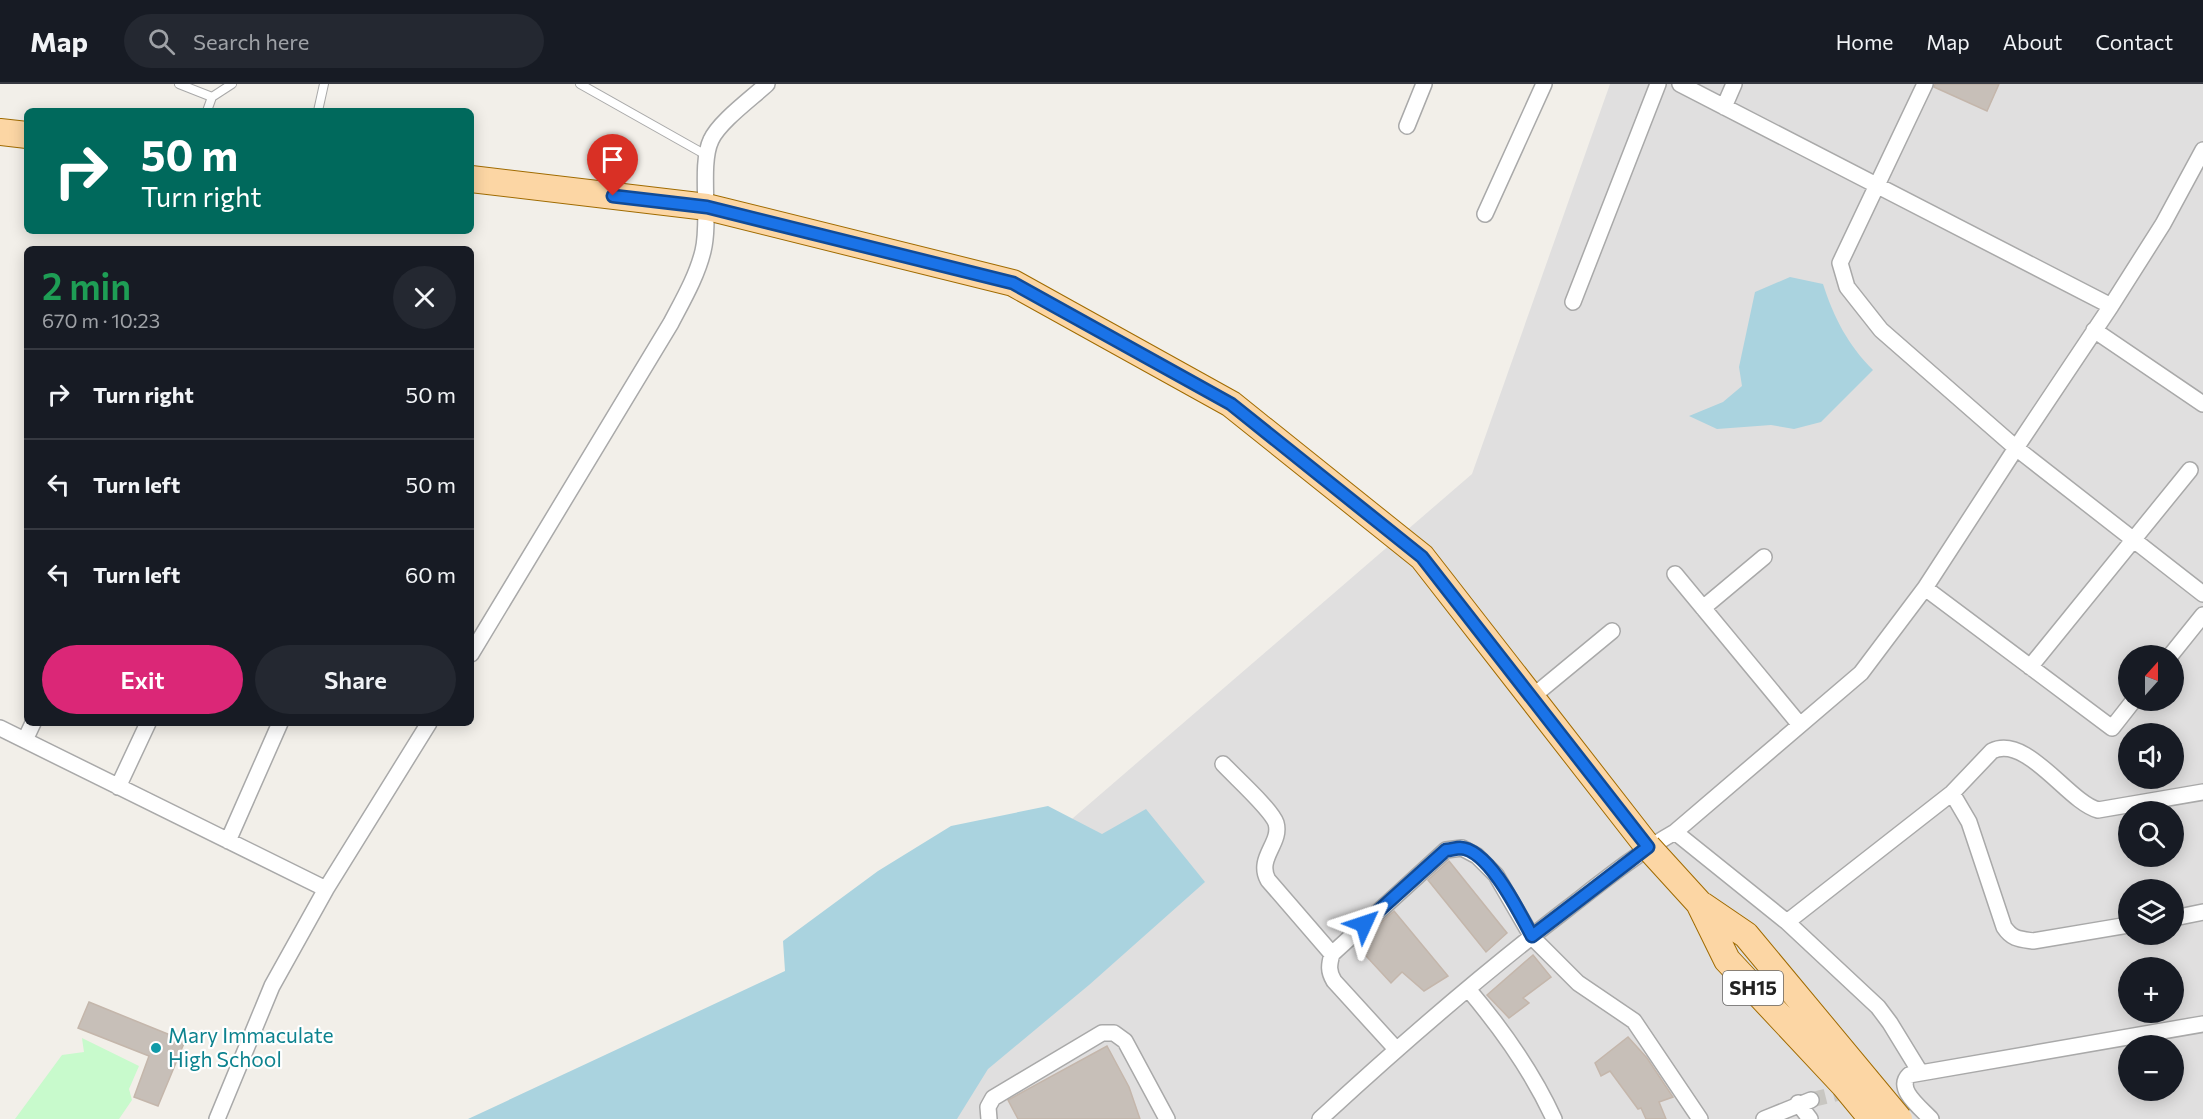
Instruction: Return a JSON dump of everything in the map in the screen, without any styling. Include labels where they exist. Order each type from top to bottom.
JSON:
[{"type":"main road","points":[[0,132],[24,135]]},
{"type":"main road","name":"SH15","points":[[474,179],[707,207],[1013,283],[1231,404],[1422,557],[1648,847],[1699,903],[1746,935],[1899,1119]]},
{"type":"main road","name":"SH15","points":[[1699,903],[1727,960],[1844,1085],[1872,1119]]},
{"type":"street","points":[[474,649],[671,323],[689,288],[703,250],[707,207],[706,155],[711,140],[719,128],[767,84]]},
{"type":"street","points":[[1407,126],[1424,84]]},
{"type":"street","points":[[1485,214],[1544,84]]},
{"type":"street","points":[[1573,302],[1658,84]]},
{"type":"street","points":[[1680,84],[2111,306]]},
{"type":"street","points":[[1724,107],[1734,84]]},
{"type":"street","points":[[1925,84],[1840,263],[1847,287],[1881,330],[2016,448],[2203,594]]},
{"type":"street","points":[[1320,1119],[1396,1049],[1532,936],[1648,847],[1675,832],[1861,673],[1925,588],[2111,306],[2163,224],[2203,150]]},
{"type":"street","points":[[2094,330],[2203,404]]},
{"type":"street","points":[[2030,667],[2190,470]]},
{"type":"street","points":[[1703,608],[1764,557]]},
{"type":"street","points":[[1675,574],[1800,725]]},
{"type":"street","points":[[1925,588],[2112,728],[2125,711]]},
{"type":"street","points":[[2179,645],[2203,615]]},
{"type":"street","points":[[1532,697],[1612,631]]},
{"type":"street","points":[[25,740],[32,726]]},
{"type":"street","points":[[118,787],[147,726]]},
{"type":"street","points":[[228,841],[279,726]]},
{"type":"street","points":[[217,1119],[272,986],[326,889],[427,726]]},
{"type":"street","points":[[0,728],[326,889]]},
{"type":"street","points":[[1787,922],[1952,793],[1992,751],[2007,747],[2047,770],[2092,809],[2098,810],[2203,792]]},
{"type":"street","points":[[1223,764],[1270,813],[1276,824],[1275,838],[1263,872],[1332,954]]},
{"type":"street","points":[[1952,793],[1969,822],[2004,927],[2010,936],[2033,941],[2118,927]]},
{"type":"street","points":[[1675,832],[1787,922],[1878,1007],[1890,1023],[1914,1074]]},
{"type":"street","points":[[1396,1049],[1334,981],[1329,973],[1332,954],[1446,850],[1462,848],[1477,856],[1496,874],[1532,936],[1578,983],[1634,1021],[1700,1119]]},
{"type":"street","points":[[1468,989],[1500,1027],[1528,1070],[1554,1119]]},
{"type":"street","points":[[1863,1087],[1887,1089],[1914,1074],[2203,1024]]},
{"type":"street","points":[[989,1119],[988,1107],[993,1098],[1102,1033],[1114,1033],[1125,1041],[1167,1119]]},
{"type":"street","points":[[1914,1074],[1905,1079],[1906,1092],[1931,1119]]},
{"type":"street","points":[[1764,1119],[1804,1101],[1810,1119]]},
{"type":"lane","points":[[179,84],[212,97]]},
{"type":"lane","points":[[208,108],[212,97],[232,84]]},
{"type":"lane","points":[[319,108],[324,84]]},
{"type":"lane","points":[[580,84],[706,155]]},
{"type":"shaded area","points":[[1610,84],[2203,84],[2203,1119],[891,1119],[899,968],[1472,474]]},
{"type":"green space","points":[[82,1038],[139,1066],[129,1089],[132,1100],[119,1119],[15,1119],[62,1055],[84,1052]]},
{"type":"water","points":[[1790,277],[1823,284],[1843,330],[1856,351],[1873,370],[1821,422],[1794,429],[1771,425],[1717,429],[1689,416],[1723,402],[1742,386],[1739,367],[1755,292]]},
{"type":"water","points":[[1048,806],[1102,834],[1146,809],[1205,882],[1089,985],[988,1069],[957,1119],[468,1119],[785,971],[783,941],[878,871],[951,826]]},
{"type":"building","points":[[1935,84],[1999,84],[1987,111],[1934,87]]},
{"type":"building","points":[[1449,861],[1507,933],[1486,952],[1428,880]]},
{"type":"building","points":[[1394,911],[1448,976],[1424,991],[1402,972],[1391,983],[1356,945]]},
{"type":"building","points":[[1533,955],[1551,977],[1523,998],[1529,1003],[1509,1018],[1487,995]]},
{"type":"building","name":"Mary Immaculate High School","points":[[89,1002],[185,1041],[158,1106],[134,1097],[149,1056],[78,1028]]},
{"type":"building","points":[[1628,1037],[1647,1058],[1673,1097],[1659,1102],[1666,1119],[1646,1119],[1641,1108],[1638,1109],[1610,1071],[1601,1076],[1595,1063]]},
{"type":"building","points":[[1107,1046],[1129,1087],[1140,1119],[1018,1119],[1008,1100]]},
{"type":"tunnel","points":[[1811,1100],[1855,1089]]},
{"type":"place","name":"Mary Immaculate High School","points":[[156,1048]]},
{"type":"route","points":[[613,196],[707,207],[1013,283],[1231,404],[1422,557],[1648,847],[1532,936],[1496,874],[1477,856],[1462,848],[1446,850],[1364,924]]}]
